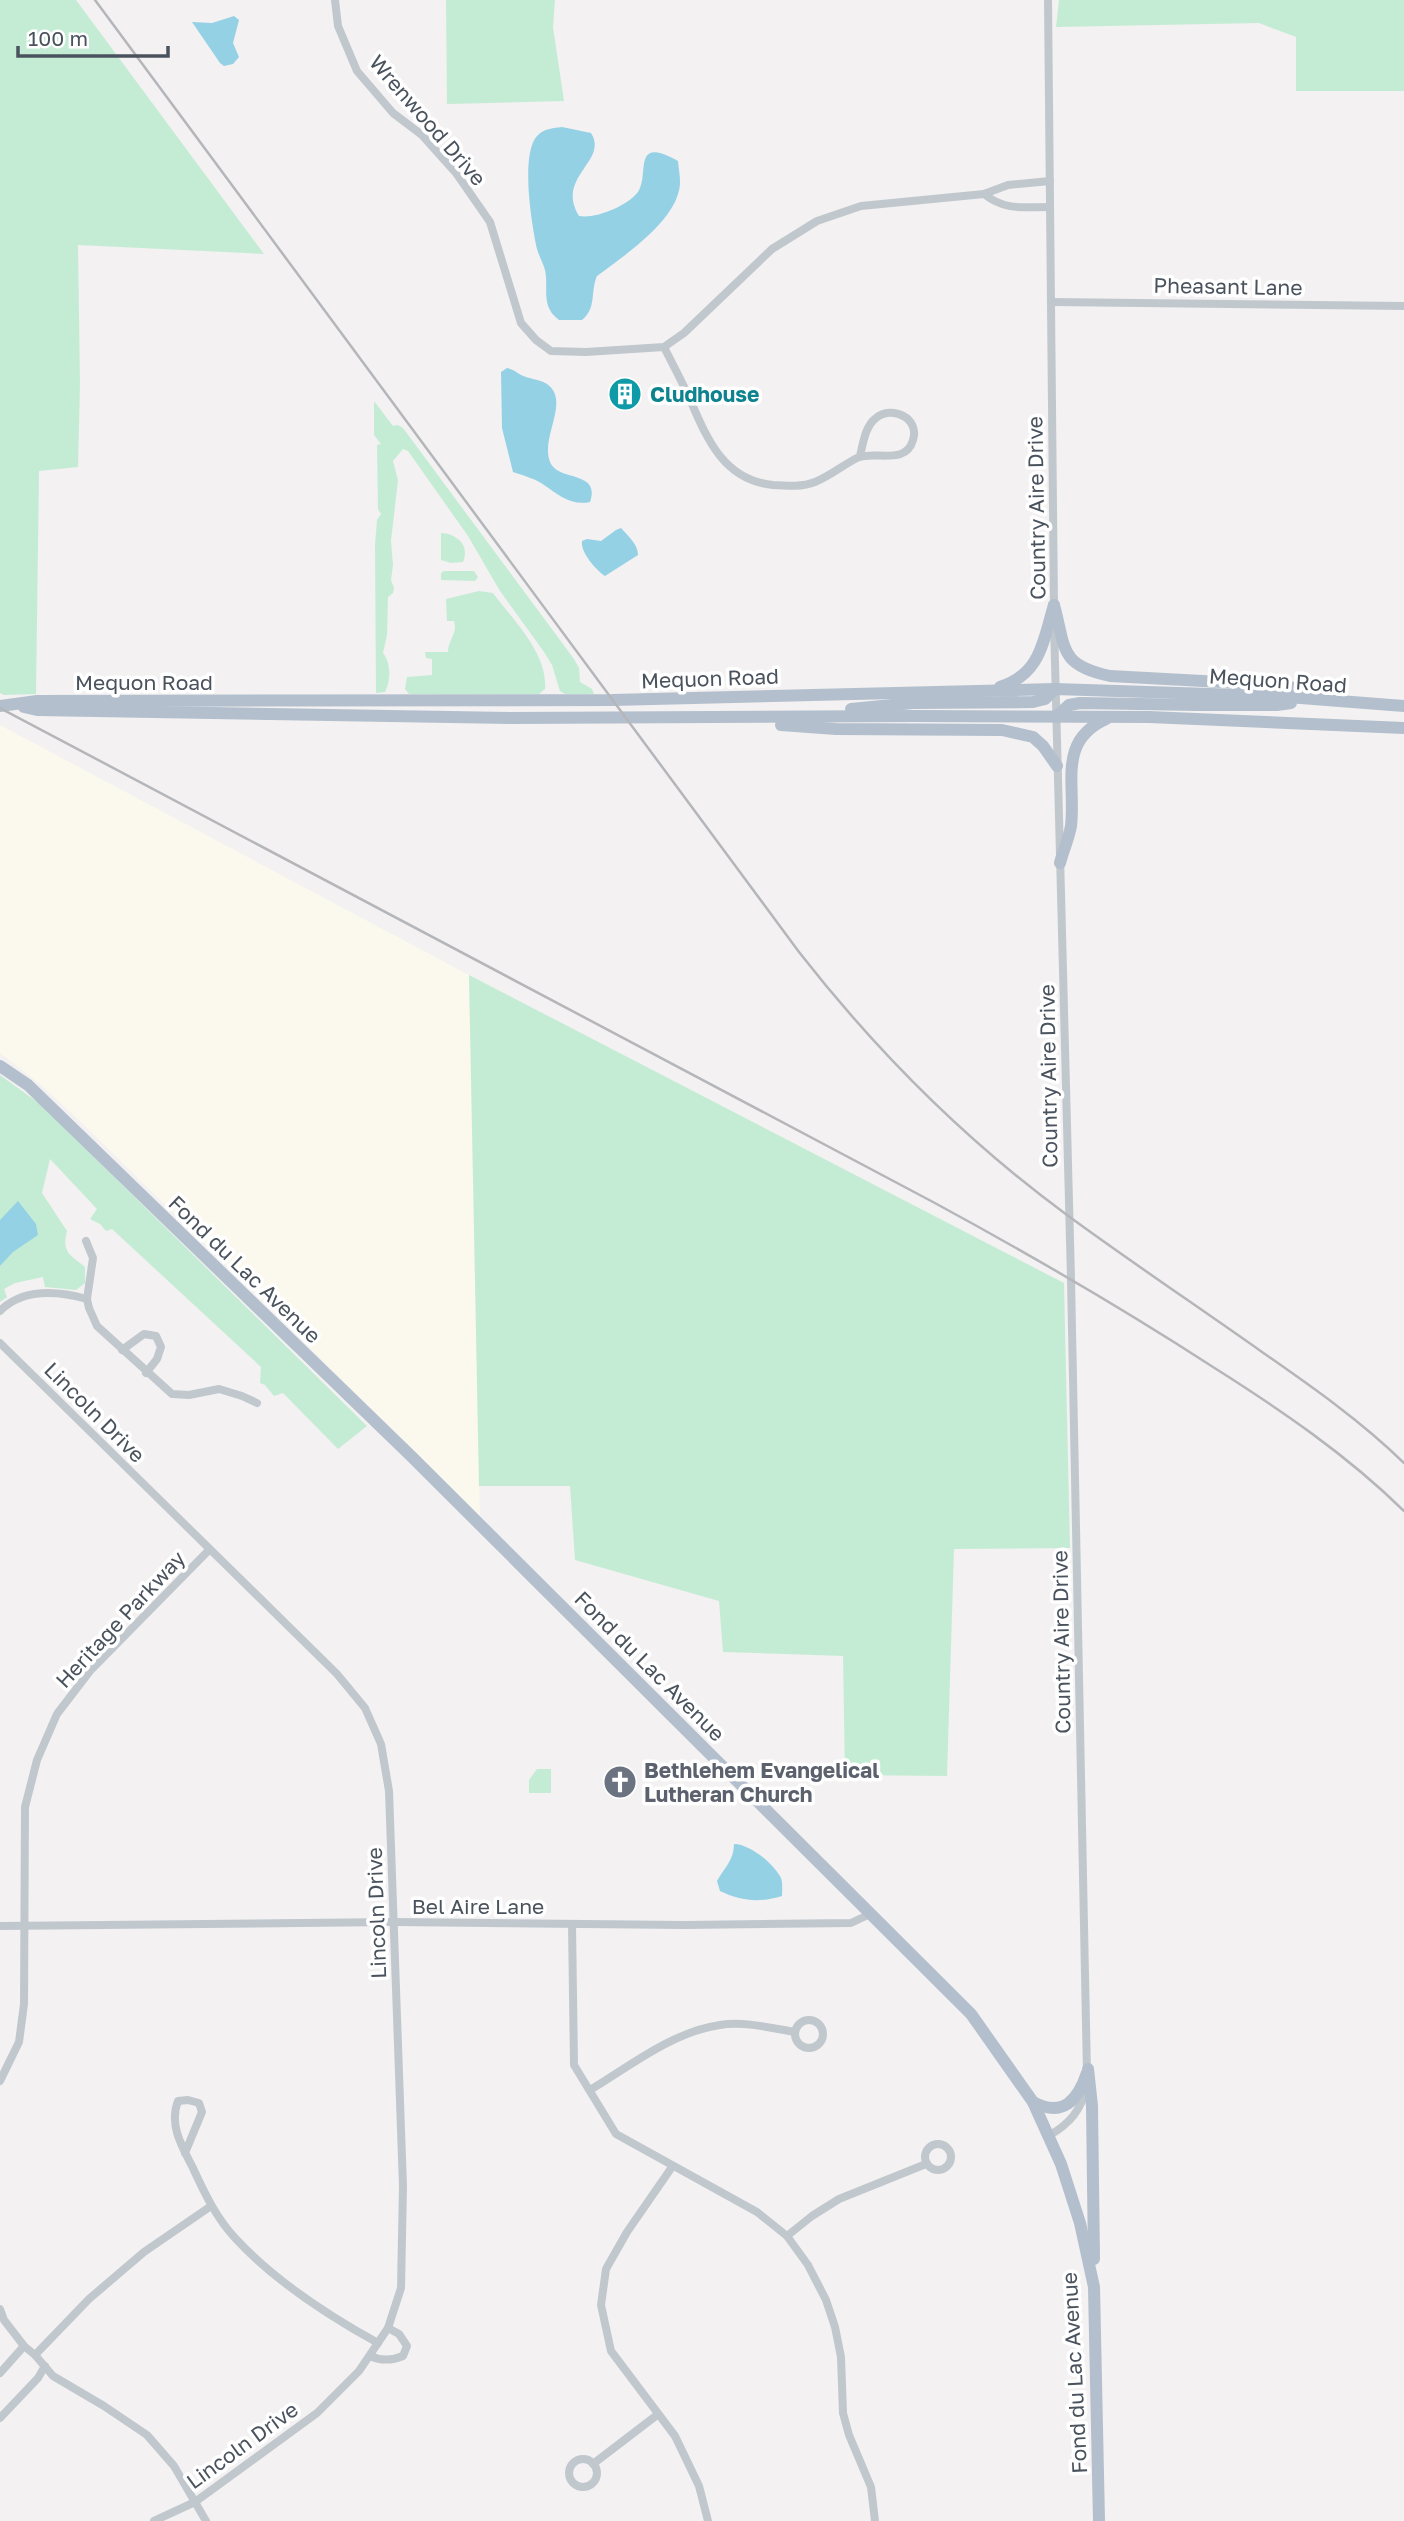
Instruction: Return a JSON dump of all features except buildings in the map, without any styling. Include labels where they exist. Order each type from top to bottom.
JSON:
[{"type":"main road","points":[[988,690],[1011,683],[1030,669],[1037,659],[1054,605]]},
{"type":"main road","points":[[1054,605],[1065,650],[1079,667],[1091,672],[1110,676],[1275,685],[1334,694],[1358,704]]},
{"type":"main road","points":[[796,717],[913,703],[1034,702],[1047,697],[1055,689]]},
{"type":"main road","name":"Mequon Road","points":[[0,706],[37,701],[612,700],[1055,689],[1312,699],[1404,706]]},
{"type":"main road","points":[[1056,717],[1069,705],[1080,703],[1276,705],[1312,699]]},
{"type":"main road","name":"Mequon Road","points":[[17,705],[37,710],[511,718],[1111,717],[1404,728]]},
{"type":"main road","points":[[1060,863],[1071,827],[1072,759],[1077,744],[1089,728],[1111,717]]},
{"type":"main road","points":[[757,718],[781,725],[836,729],[1003,730],[1033,737],[1057,766]]},
{"type":"main road","name":"Fond du Lac Avenue","points":[[0,1066],[28,1086],[412,1457],[971,2014],[1034,2102],[1050,2135],[1080,2223],[1094,2287],[1099,2521]]},
{"type":"main road","points":[[1034,2102],[1050,2107],[1070,2103],[1076,2097],[1088,2069]]},
{"type":"main road","points":[[1088,2069],[1092,2103],[1094,2287]]},
{"type":"street","name":"Wrenwood Drive","points":[[335,0],[338,26],[357,71],[393,113],[422,135],[456,173],[490,222],[521,323],[536,341],[551,351],[586,352],[664,347]]},
{"type":"street","name":"Country Aire Drive","points":[[1048,0],[1055,689],[1072,1293],[1088,2069],[1086,2090],[1080,2106],[1064,2127],[1050,2135]]},
{"type":"street","points":[[860,456],[866,432],[873,419],[884,412],[896,412],[906,416],[912,426],[914,439],[906,451],[893,456],[860,456],[814,483],[790,487],[758,484],[728,466],[709,444],[664,347],[684,334],[772,249],[817,221],[861,206],[984,194],[1008,185],[1050,181]]},
{"type":"street","points":[[984,194],[996,204],[1007,207],[1050,207]]},
{"type":"street","name":"Pheasant Lane","points":[[1051,302],[1404,306]]},
{"type":"street","points":[[86,1241],[93,1258],[87,1298],[91,1318],[146,1373],[172,1394],[190,1395],[227,1390],[257,1404]]},
{"type":"street","points":[[0,1311],[16,1298],[33,1294],[87,1298]]},
{"type":"street","points":[[122,1350],[144,1334],[156,1336],[161,1347],[158,1359],[146,1373]]},
{"type":"street","name":"Lincoln Drive","points":[[0,1343],[337,1674],[365,1708],[381,1744],[389,1791],[403,2186],[401,2288],[388,2328],[370,2356],[359,2371],[317,2413],[195,2502],[155,2521]]},
{"type":"street","name":"Heritage Parkway","points":[[0,2081],[19,2042],[24,2004],[25,1807],[37,1760],[57,1714],[90,1671],[209,1550]]},
{"type":"street","name":"Bel Aire Lane","points":[[0,1926],[394,1922],[851,1923],[870,1914]]},
{"type":"street","points":[[572,1924],[574,2065],[616,2134],[757,2213],[787,2236],[808,2265],[826,2300],[835,2327],[841,2357],[843,2413],[849,2435],[871,2487],[875,2521]]},
{"type":"street","points":[[590,2090],[681,2035],[720,2025],[749,2025],[795,2032]]},
{"type":"street","points":[[186,2153],[202,2112],[199,2103],[188,2100],[178,2101],[174,2111],[176,2133],[211,2206],[236,2239],[286,2284],[327,2314],[378,2343]]},
{"type":"street","points":[[787,2236],[839,2199],[926,2164]]},
{"type":"street","points":[[672,2167],[627,2232],[606,2269],[601,2305],[611,2351],[675,2436],[699,2486],[708,2521]]},
{"type":"street","points":[[36,2355],[89,2299],[144,2252],[211,2206]]},
{"type":"street","points":[[0,2309],[4,2320],[24,2346],[36,2355],[53,2376],[146,2435],[174,2466],[206,2521]]},
{"type":"street","points":[[370,2356],[391,2361],[403,2356],[407,2346],[399,2334],[388,2328]]},
{"type":"street","points":[[0,2373],[24,2346]]},
{"type":"street","points":[[0,2418],[38,2378],[45,2366]]},
{"type":"street","points":[[593,2463],[657,2415]]},
{"type":"shaded area","points":[[0,725],[469,975],[480,1516],[82,1123],[42,1086],[0,1053]]},
{"type":"green space","points":[[0,0],[76,0],[264,254],[78,245],[78,467],[39,471],[36,694],[4,695],[0,693]]},
{"type":"green space","points":[[446,0],[555,0],[553,27],[564,101],[447,104]]},
{"type":"green space","points":[[1059,0],[1404,0],[1404,91],[1296,91],[1296,37],[1259,23],[1056,27]]},
{"type":"green space","points":[[374,401],[393,426],[403,428],[574,659],[579,668],[580,682],[592,689],[594,694],[565,694],[560,691],[552,665],[544,652],[500,591],[468,536],[408,451],[403,449],[393,461],[398,480],[391,541],[391,580],[394,588],[388,597],[387,635],[383,653],[388,662],[389,677],[385,692],[376,693],[375,545],[377,520],[381,514],[378,509],[377,445],[381,444],[374,435]]},
{"type":"green space","points":[[441,533],[461,542],[465,550],[463,562],[441,560]]},
{"type":"green space","points":[[474,571],[478,577],[475,581],[441,580],[441,573]]},
{"type":"green space","points":[[479,591],[493,593],[528,638],[541,663],[545,689],[539,694],[409,694],[405,689],[407,677],[432,675],[432,659],[426,658],[425,652],[448,652],[455,625],[454,621],[447,621],[446,599]]},
{"type":"green space","points":[[469,975],[1064,1283],[1070,1548],[954,1549],[947,1776],[845,1775],[843,1656],[723,1652],[719,1601],[575,1560],[570,1486],[479,1486]]},
{"type":"green space","points":[[0,1075],[40,1104],[367,1426],[338,1449],[283,1393],[274,1396],[260,1383],[261,1367],[112,1229],[106,1231],[90,1219],[97,1209],[50,1159],[42,1193],[67,1231],[65,1244],[68,1253],[85,1267],[85,1283],[76,1290],[45,1287],[43,1277],[15,1283],[4,1289],[7,1297],[0,1302]]},
{"type":"green space","points":[[537,1769],[551,1769],[551,1793],[529,1793],[529,1780]]},
{"type":"water","points":[[234,16],[239,20],[233,43],[239,57],[233,64],[224,66],[192,22],[212,23]]},
{"type":"water","points":[[562,127],[591,133],[595,143],[573,191],[573,202],[579,216],[602,213],[619,207],[633,197],[641,184],[648,155],[654,152],[678,161],[679,190],[673,206],[644,240],[597,276],[590,310],[582,320],[559,320],[549,309],[545,270],[537,249],[530,208],[528,174],[532,145],[542,132]]},
{"type":"water","points":[[507,368],[544,382],[554,391],[556,410],[549,442],[550,462],[554,468],[590,485],[590,502],[571,501],[537,481],[513,472],[502,428],[501,372]]},
{"type":"water","points":[[621,528],[634,544],[638,555],[605,576],[586,555],[582,541],[601,541]]},
{"type":"water","points":[[18,1201],[36,1224],[38,1235],[13,1252],[0,1266],[0,1220]]},
{"type":"water","points":[[734,1844],[754,1851],[773,1867],[781,1878],[782,1896],[750,1900],[720,1891],[717,1881],[731,1859]]},
{"type":"railway","points":[[95,0],[799,952],[859,1025],[924,1093],[1029,1186],[1115,1250],[1317,1391],[1353,1418],[1404,1463]]},
{"type":"railway","points":[[0,708],[933,1202],[1040,1262],[1179,1345],[1288,1417],[1360,1471],[1404,1511]]},
{"type":"place","name":"Cludhouse","points":[[625,394]]},
{"type":"place","name":"Bethlehem Evangelical Lutheran Church","points":[[620,1782]]}]
